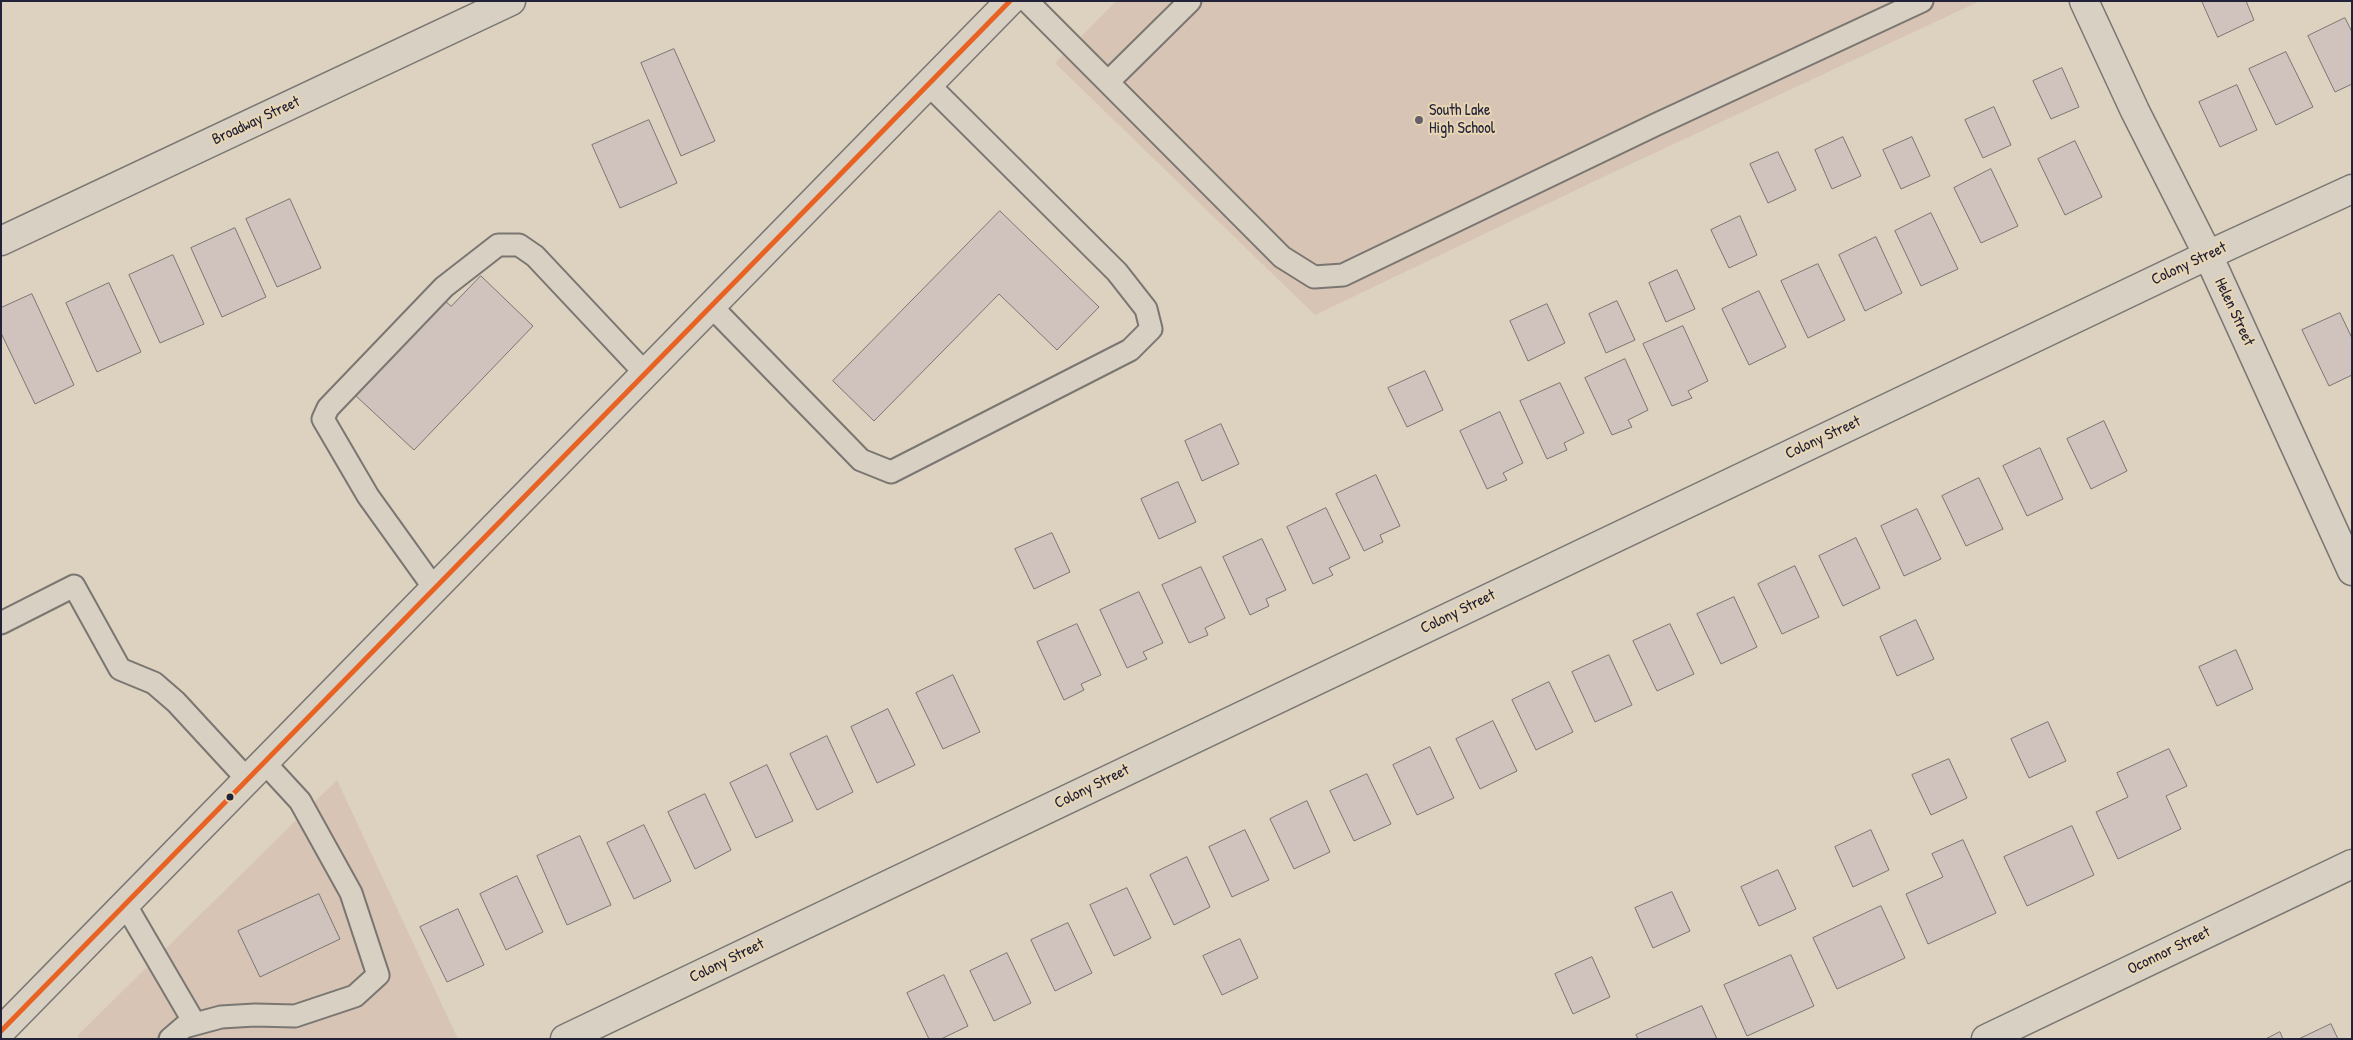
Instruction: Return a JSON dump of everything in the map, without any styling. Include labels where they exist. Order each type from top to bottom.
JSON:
[{"type":"street","name":"Broadway Street","points":[[1,241],[511,1]]},
{"type":"street","points":[[1,1031],[1010,1]]},
{"type":"street","name":"Helen Street","points":[[2084,1],[2136,111],[2208,255],[2352,571]]},
{"type":"street","name":"Colony Street","points":[[565,1039],[2208,255],[2352,189]]},
{"type":"street","name":"Oconnor Street","points":[[1986,1039],[2352,864]]},
{"type":"lane","points":[[1027,1],[1282,257],[1314,277],[1343,275],[1655,125],[1922,1]]},
{"type":"lane","points":[[1108,82],[1190,1]]},
{"type":"lane","points":[[711,306],[861,460],[890,472],[1130,350],[1151,329],[1146,309],[1117,272],[928,84]]},
{"type":"lane","points":[[434,588],[368,496],[323,419],[328,408],[444,287],[498,245],[519,246],[535,256],[645,373]]},
{"type":"lane","points":[[2,622],[74,586],[120,668],[154,683],[256,770],[300,801],[351,893],[378,975],[355,996],[295,1016],[255,1015],[221,1017],[184,1027],[170,1039]]},
{"type":"lane","points":[[125,904],[195,1024]]},
{"type":"shaded area","name":"South Lake High School","points":[[1116,1],[1980,1],[1601,178],[1315,315],[1055,63]]},
{"type":"shaded area","points":[[337,780],[458,1039],[80,1039],[78,1035]]},
{"type":"building","points":[[2202,1],[2246,1],[2254,20],[2218,37]]},
{"type":"building","points":[[2345,18],[2352,32],[2352,84],[2335,92],[2308,36]]},
{"type":"building","points":[[674,49],[715,141],[681,156],[641,63]]},
{"type":"building","points":[[2286,52],[2313,107],[2276,125],[2249,69]]},
{"type":"building","points":[[2062,68],[2079,107],[2051,119],[2033,81]]},
{"type":"building","points":[[2237,85],[2257,130],[2220,147],[2199,102]]},
{"type":"building","points":[[1994,107],[2011,145],[1983,158],[1965,120]]},
{"type":"building","points":[[649,120],[677,183],[620,208],[592,145]]},
{"type":"building","points":[[1843,137],[1861,176],[1832,189],[1815,150]]},
{"type":"building","points":[[1912,137],[1930,176],[1901,189],[1883,150]]},
{"type":"building","points":[[2075,141],[2102,197],[2065,215],[2038,159]]},
{"type":"building","points":[[1778,152],[1796,190],[1768,203],[1750,164]]},
{"type":"building","points":[[1991,169],[2018,226],[1981,243],[1954,188]]},
{"type":"building","points":[[290,199],[321,268],[277,287],[246,219]]},
{"type":"building","points":[[1000,211],[1099,307],[1057,350],[999,294],[874,421],[833,381]]},
{"type":"building","points":[[1931,213],[1958,269],[1921,286],[1895,231]]},
{"type":"building","points":[[1740,216],[1757,255],[1729,268],[1711,230]]},
{"type":"building","points":[[235,228],[266,297],[222,317],[191,248]]},
{"type":"building","points":[[1876,237],[1902,293],[1865,311],[1839,255]]},
{"type":"building","points":[[173,255],[204,324],[160,343],[129,275]]},
{"type":"building","points":[[1818,264],[1845,320],[1808,338],[1781,281]]},
{"type":"building","points":[[1677,270],[1695,309],[1666,322],[1649,283]]},
{"type":"building","points":[[481,276],[533,326],[414,450],[355,395],[445,301],[451,306]]},
{"type":"building","points":[[109,283],[141,352],[97,372],[66,303]]},
{"type":"building","points":[[1759,291],[1786,347],[1749,365],[1722,309]]},
{"type":"building","points":[[32,294],[74,385],[35,404],[1,333],[1,308]]},
{"type":"building","points":[[1617,301],[1635,340],[1606,353],[1589,314]]},
{"type":"building","points":[[1547,304],[1565,343],[1528,361],[1510,321]]},
{"type":"building","points":[[2340,313],[2352,338],[2352,375],[2329,386],[2302,330]]},
{"type":"building","points":[[1683,326],[1708,381],[1688,391],[1692,398],[1672,406],[1643,344]]},
{"type":"building","points":[[1625,359],[1648,410],[1628,420],[1632,427],[1612,435],[1585,378]]},
{"type":"building","points":[[1425,371],[1443,410],[1407,427],[1388,388]]},
{"type":"building","points":[[1560,383],[1584,433],[1564,443],[1567,450],[1547,459],[1520,401]]},
{"type":"building","points":[[1500,412],[1523,463],[1503,473],[1507,480],[1487,489],[1460,431]]},
{"type":"building","points":[[2104,421],[2127,471],[2091,489],[2067,439]]},
{"type":"building","points":[[1221,424],[1239,464],[1202,481],[1185,441]]},
{"type":"building","points":[[2040,448],[2063,499],[2027,516],[2003,466]]},
{"type":"building","points":[[1376,475],[1400,526],[1380,535],[1383,542],[1364,551],[1336,494]]},
{"type":"building","points":[[1979,478],[2003,529],[1966,546],[1942,496]]},
{"type":"building","points":[[1178,482],[1196,522],[1159,539],[1141,499]]},
{"type":"building","points":[[1326,508],[1350,558],[1329,568],[1333,575],[1313,584],[1287,527]]},
{"type":"building","points":[[1917,509],[1941,559],[1904,576],[1881,526]]},
{"type":"building","points":[[1052,533],[1070,572],[1034,589],[1015,549]]},
{"type":"building","points":[[1856,538],[1880,588],[1843,606],[1819,556]]},
{"type":"building","points":[[1262,539],[1286,590],[1266,599],[1269,606],[1250,615],[1223,557]]},
{"type":"building","points":[[1795,566],[1819,617],[1782,634],[1758,584]]},
{"type":"building","points":[[1201,567],[1225,618],[1205,628],[1208,635],[1189,643],[1162,585]]},
{"type":"building","points":[[1139,592],[1163,643],[1143,652],[1147,659],[1127,668],[1100,610]]},
{"type":"building","points":[[1734,597],[1757,647],[1721,664],[1697,614]]},
{"type":"building","points":[[1916,620],[1934,659],[1897,676],[1880,637]]},
{"type":"building","points":[[1077,624],[1101,675],[1081,684],[1084,690],[1064,700],[1037,642]]},
{"type":"building","points":[[1670,624],[1694,674],[1657,691],[1633,641]]},
{"type":"building","points":[[2236,650],[2253,689],[2217,706],[2199,667]]},
{"type":"building","points":[[1609,655],[1632,705],[1595,722],[1572,672]]},
{"type":"building","points":[[953,675],[980,732],[943,749],[916,693]]},
{"type":"building","points":[[1549,682],[1573,732],[1536,750],[1512,700]]},
{"type":"building","points":[[888,709],[915,765],[877,783],[851,727]]},
{"type":"building","points":[[1493,721],[1517,771],[1480,789],[1456,739]]},
{"type":"building","points":[[2048,722],[2066,761],[2029,778],[2011,739]]},
{"type":"building","points":[[827,736],[853,792],[817,810],[790,754]]},
{"type":"building","points":[[1430,747],[1454,798],[1417,815],[1393,765]]},
{"type":"building","points":[[2169,749],[2187,786],[2166,796],[2181,829],[2118,859],[2096,812],[2128,797],[2117,773]]},
{"type":"building","points":[[1949,759],[1967,798],[1931,815],[1912,775]]},
{"type":"building","points":[[767,765],[793,821],[756,838],[730,783]]},
{"type":"building","points":[[1367,774],[1391,824],[1354,841],[1330,791]]},
{"type":"building","points":[[705,794],[731,850],[695,869],[668,812]]},
{"type":"building","points":[[1307,801],[1330,852],[1294,869],[1270,819]]},
{"type":"building","points":[[644,825],[671,881],[634,899],[607,843]]},
{"type":"building","points":[[2072,826],[2094,875],[2027,906],[2004,857]]},
{"type":"building","points":[[1245,830],[1269,880],[1232,897],[1209,847]]},
{"type":"building","points":[[1871,830],[1889,870],[1853,887],[1835,847]]},
{"type":"building","points":[[580,836],[611,905],[567,925],[537,856]]},
{"type":"building","points":[[1963,840],[1996,913],[1928,944],[1906,894],[1943,877],[1932,854]]},
{"type":"building","points":[[1187,857],[1210,907],[1174,925],[1150,875]]},
{"type":"building","points":[[1778,870],[1796,909],[1759,926],[1741,887]]},
{"type":"building","points":[[517,876],[543,932],[506,950],[480,894]]},
{"type":"building","points":[[1127,888],[1151,938],[1114,956],[1090,905]]},
{"type":"building","points":[[1672,892],[1690,931],[1653,948],[1635,908]]},
{"type":"building","points":[[319,894],[340,939],[260,977],[238,931]]},
{"type":"building","points":[[1881,906],[1905,958],[1837,989],[1813,938]]},
{"type":"building","points":[[458,909],[484,965],[447,982],[420,927]]},
{"type":"building","points":[[1068,923],[1092,973],[1055,991],[1031,940]]},
{"type":"building","points":[[1240,939],[1258,978],[1222,995],[1203,956]]},
{"type":"building","points":[[1007,953],[1031,1003],[994,1021],[970,971]]},
{"type":"building","points":[[1791,955],[1814,1006],[1747,1036],[1724,985]]},
{"type":"building","points":[[1592,957],[1610,997],[1573,1014],[1555,974]]},
{"type":"building","points":[[944,975],[968,1026],[941,1039],[929,1039],[907,993]]},
{"type":"building","points":[[1702,1006],[1717,1039],[1638,1039],[1636,1035]]},
{"type":"building","points":[[2331,1024],[2338,1039],[2299,1039]]},
{"type":"building","points":[[2280,1032],[2283,1039],[2266,1039]]},
{"type":"transit line","points":[[1,1031],[1010,1]]},
{"type":"place","name":"South Lake High School","points":[[1419,120]]}]
